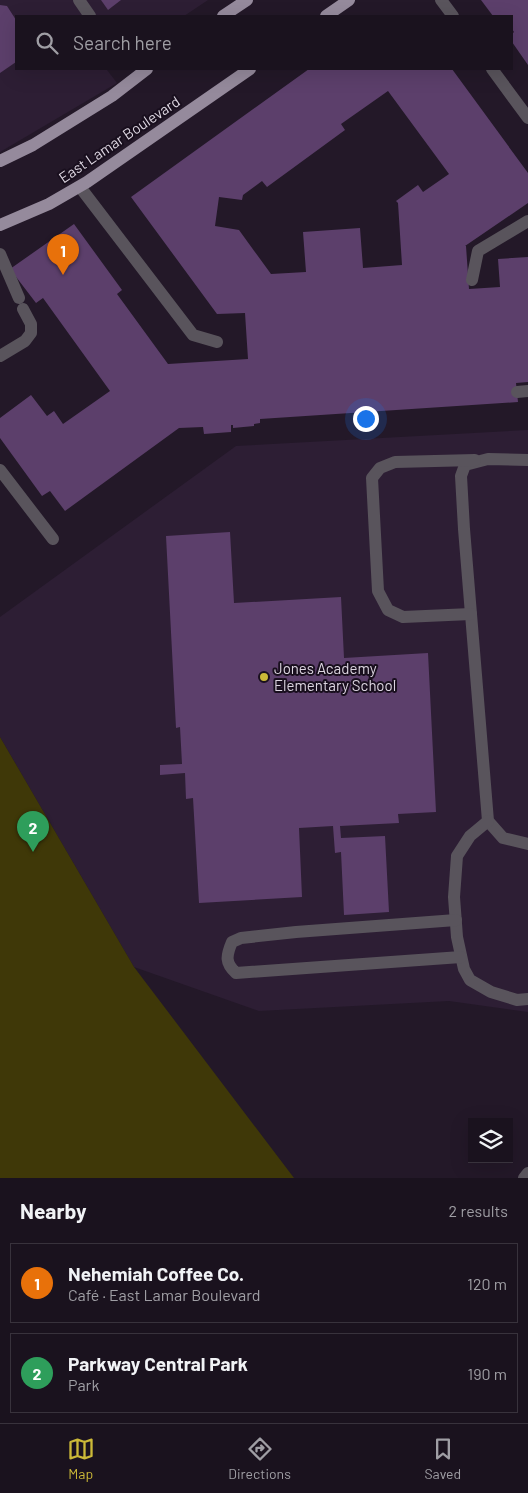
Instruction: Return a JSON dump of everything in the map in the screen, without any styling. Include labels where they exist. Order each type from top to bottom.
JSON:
[{"type":"main road","points":[[224,15],[247,0]]},
{"type":"main road","points":[[327,15],[349,0]]},
{"type":"main road","points":[[0,161],[33,144],[112,96],[147,70]]},
{"type":"main road","name":"East Lamar Boulevard","points":[[0,224],[49,204],[80,186],[249,70]]},
{"type":"street","points":[[79,0],[89,15]]},
{"type":"street","points":[[441,0],[452,15]]},
{"type":"street","points":[[493,70],[528,118]]},
{"type":"street","points":[[80,186],[193,335],[217,342]]},
{"type":"street","points":[[472,280],[478,251],[528,221]]},
{"type":"street","points":[[0,254],[31,324],[31,332],[24,341],[0,356]]},
{"type":"street","points":[[486,459],[465,465],[461,476],[488,821],[503,838],[528,844]]},
{"type":"street","points":[[471,614],[403,617],[388,610],[378,591],[372,478],[380,468],[395,462],[486,459],[528,460]]},
{"type":"street","points":[[0,470],[53,539]]},
{"type":"street","points":[[488,821],[470,836],[457,856],[454,897],[456,938],[464,969],[470,980],[491,992],[518,1000],[528,999]]},
{"type":"street","points":[[456,920],[241,938],[232,942],[227,958],[230,967],[236,974],[461,957]]},
{"type":"street","points":[[524,1178],[528,1173]]},
{"type":"shaded area","points":[[0,0],[208,0],[186,15],[15,15],[15,70],[107,70],[117,83],[0,152]]},
{"type":"shaded area","name":"Jones Academy Elementary School","points":[[528,430],[528,1012],[449,1001],[259,1011],[134,967],[0,737],[0,617],[236,446]]},
{"type":"shaded area","points":[[0,737],[134,967],[294,1178],[0,1178]]},
{"type":"building","points":[[101,0],[121,0],[108,10]]},
{"type":"building","points":[[481,0],[528,0],[528,65],[513,43],[513,15],[492,15]]},
{"type":"building","points":[[0,5],[7,6],[15,18],[15,63],[0,73]]},
{"type":"building","points":[[308,70],[453,70],[528,173],[528,203],[465,246],[469,289],[500,287],[498,259],[528,257],[528,382],[516,383],[518,402],[260,419],[260,423],[254,424],[254,426],[233,428],[233,425],[231,425],[231,432],[204,434],[203,427],[179,428],[65,511],[50,491],[42,496],[0,438],[0,418],[31,395],[47,416],[54,411],[63,424],[110,391],[43,298],[36,303],[10,269],[74,224],[122,290],[117,294],[168,364],[248,359],[245,313],[217,314],[131,197]],"holes":[[[388,91],[449,174],[423,192],[418,185],[396,201],[398,203],[402,265],[363,268],[360,228],[303,232],[306,272],[271,274],[239,230],[215,226],[219,197],[242,200],[243,195],[262,181],[267,187],[345,130],[341,124]]]},
{"type":"building","points":[[230,532],[234,603],[341,597],[344,658],[428,653],[436,812],[398,814],[399,823],[340,826],[341,838],[385,836],[389,912],[344,915],[341,852],[335,853],[333,826],[299,828],[302,897],[199,903],[193,798],[186,799],[185,773],[160,775],[160,765],[182,764],[180,727],[176,728],[166,536]]},
{"type":"place","name":"Nehemiah Coffee Co.","points":[[63,275]]},
{"type":"place","name":"Jones Academy Elementary School","points":[[264,677]]},
{"type":"place","name":"Parkway Central Park","points":[[33,852]]}]
